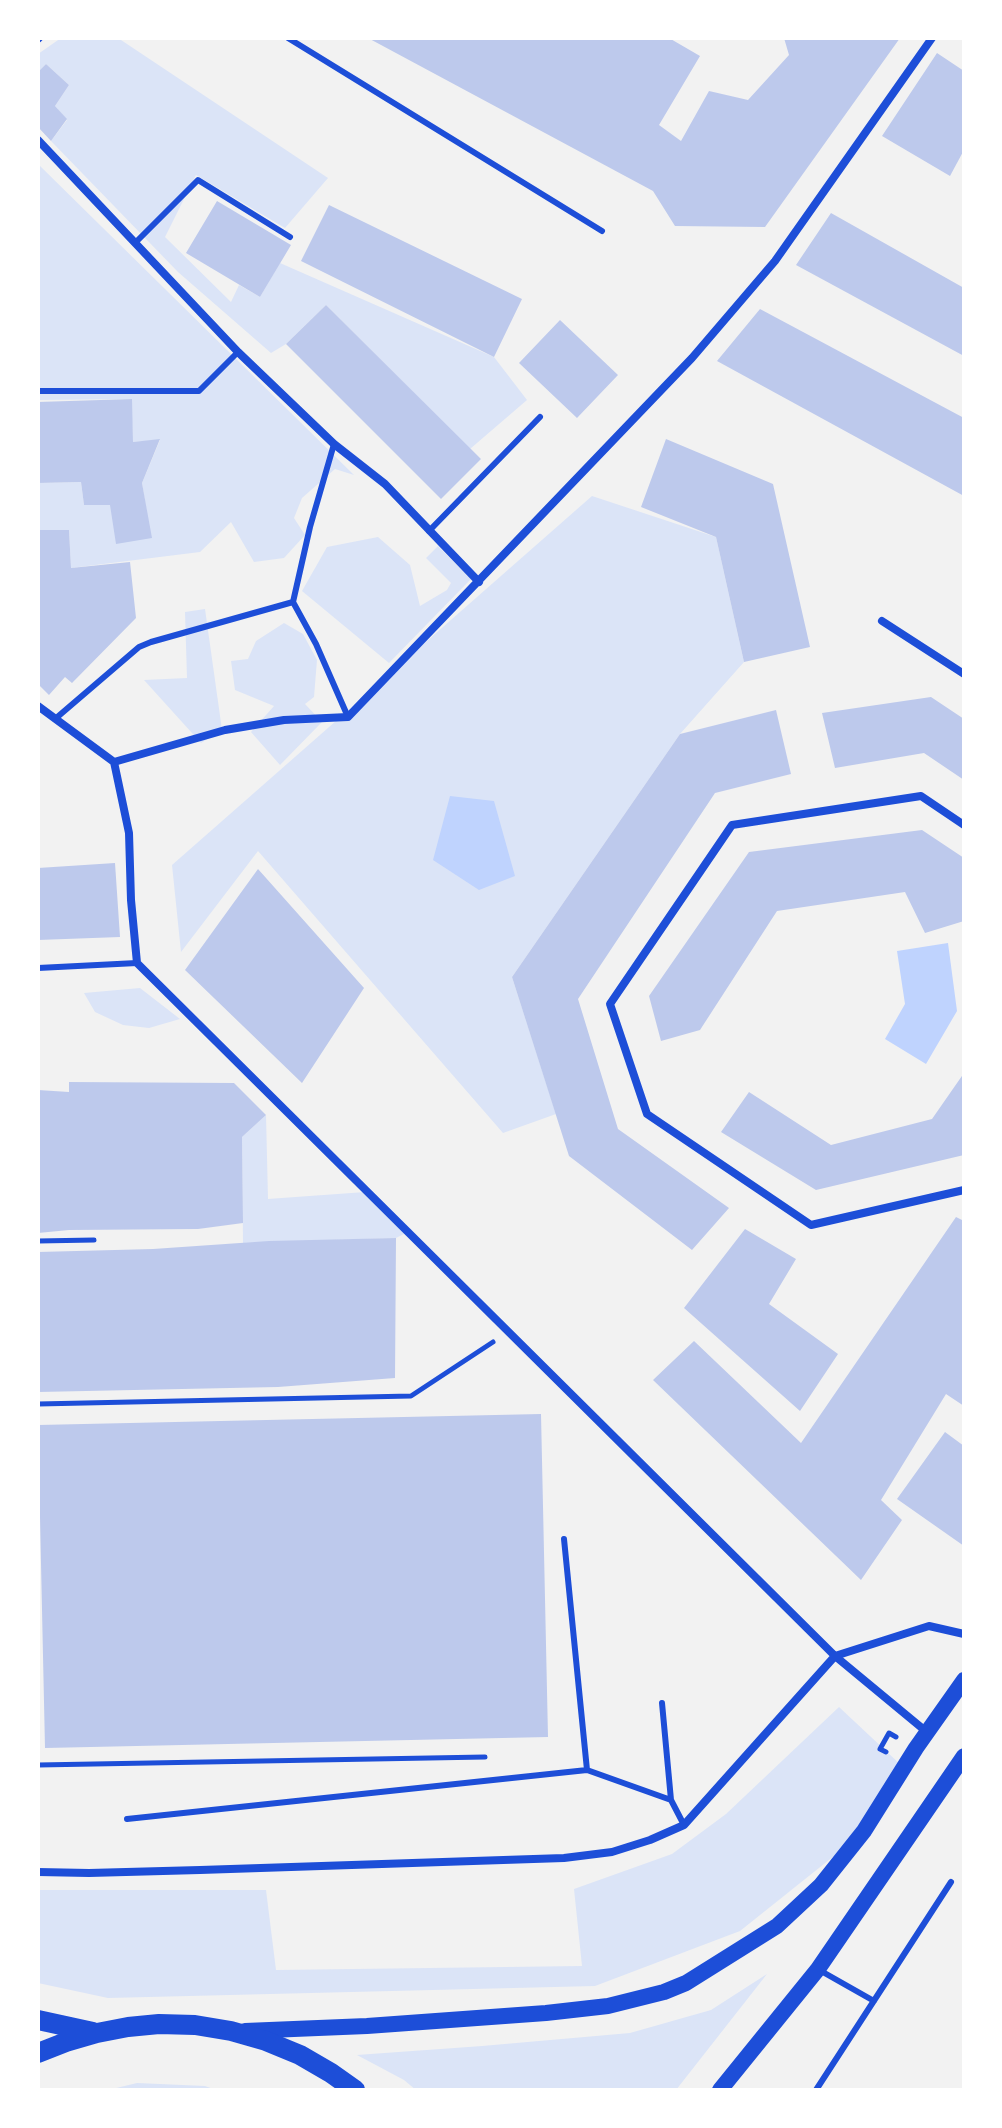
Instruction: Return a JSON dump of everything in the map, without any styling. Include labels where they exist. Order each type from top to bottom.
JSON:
[{"type":"main road","points":[[231,2031],[367,2026],[577,2010],[639,1999],[686,1983],[777,1926],[821,1885],[864,1831],[916,1748],[964,1680]]},
{"type":"main road","points":[[720,2090],[818,1969],[964,1756]]},
{"type":"main road","points":[[38,2020],[97,2033]]},
{"type":"main road","points":[[38,2053],[97,2033],[159,2024],[195,2025],[266,2041],[300,2055],[355,2090]]},
{"type":"street","points":[[114,762],[225,730],[284,720],[348,717],[692,358],[775,261],[932,38]]},
{"type":"street","points":[[38,140],[238,352],[334,444],[385,484],[479,582]]},
{"type":"street","points":[[882,621],[964,674]]},
{"type":"street","points":[[38,706],[114,762],[129,833],[137,963],[835,1656],[928,1733]]},
{"type":"street","points":[[964,825],[921,796],[732,825],[610,1004],[647,1114],[811,1225],[964,1190]]},
{"type":"street","points":[[38,1872],[564,1858],[612,1852],[684,1825],[835,1656],[929,1626],[963,1631]]},
{"type":"lane","points":[[288,38],[602,231]]},
{"type":"lane","points":[[135,243],[198,180],[290,237]]},
{"type":"lane","points":[[38,391],[199,391],[238,352]]},
{"type":"lane","points":[[429,531],[540,417]]},
{"type":"lane","points":[[334,444],[293,602],[316,644],[348,717]]},
{"type":"lane","points":[[55,719],[139,647],[293,602]]},
{"type":"lane","points":[[38,968],[137,963]]},
{"type":"lane","points":[[564,1539],[587,1770]]},
{"type":"lane","points":[[662,1703],[671,1800],[684,1825]]},
{"type":"lane","points":[[127,1819],[587,1770],[671,1800]]},
{"type":"lane","points":[[816,2090],[951,1882]]},
{"type":"lane","points":[[818,1969],[874,2001]]},
{"type":"path","points":[[38,1241],[94,1240]]},
{"type":"path","points":[[38,1404],[411,1396],[508,1332]]},
{"type":"path","points":[[38,1765],[492,1757]]},
{"type":"shaded area","points":[[61,38],[118,38],[328,178],[285,228],[196,175],[165,237],[231,302],[239,285],[260,297],[280,263],[494,357],[527,400],[470,449],[326,305],[286,344],[271,353],[178,272],[51,141],[67,120],[55,106],[69,85],[46,64],[38,72],[38,54]]},
{"type":"shaded area","points":[[38,164],[354,475],[335,469],[302,498],[294,518],[305,535],[284,558],[254,562],[231,522],[200,552],[71,568],[69,530],[38,530],[38,483],[81,482],[84,505],[110,505],[151,538],[142,483],[160,440],[133,442],[131,399],[38,400]]},
{"type":"shaded area","points":[[592,496],[716,537],[744,662],[680,734],[512,977],[556,1114],[503,1133],[258,851],[181,952],[172,865]]},
{"type":"shaded area","points":[[378,537],[410,565],[420,606],[447,590],[451,583],[426,558],[438,546],[471,579],[389,663],[302,591],[327,547]]},
{"type":"shaded area","points":[[205,609],[222,730],[201,743],[144,680],[187,678],[185,612]]},
{"type":"shaded area","points":[[284,623],[303,634],[317,660],[314,697],[305,704],[322,722],[280,765],[251,732],[274,706],[235,690],[231,661],[248,659],[256,641]]},
{"type":"shaded area","points":[[140,988],[180,1019],[149,1028],[123,1025],[95,1012],[84,993]]},
{"type":"shaded area","points":[[266,1115],[268,1199],[365,1192],[412,1230],[396,1238],[243,1243],[242,1137]]},
{"type":"shaded area","points":[[839,1707],[902,1766],[839,1852],[740,1931],[595,1986],[108,1998],[38,1983],[38,1890],[266,1890],[276,1970],[582,1966],[574,1889],[672,1854],[726,1814]]},
{"type":"shaded area","points":[[767,1974],[676,2090],[416,2090],[404,2080],[357,2055],[630,2033],[711,2010]]},
{"type":"shaded area","points":[[137,2083],[205,2086],[216,2090],[108,2090]]},
{"type":"water","points":[[450,796],[494,801],[515,876],[479,890],[433,860]]},
{"type":"water","points":[[948,943],[957,1011],[926,1064],[885,1039],[905,1004],[897,951]]},
{"type":"building","points":[[368,38],[669,38],[700,56],[659,125],[681,141],[709,91],[748,100],[789,55],[784,38],[900,38],[765,227],[675,226],[653,191]]},
{"type":"building","points":[[937,53],[964,71],[964,150],[950,176],[882,136]]},
{"type":"building","points":[[46,64],[69,85],[55,106],[67,119],[51,141],[38,127],[38,72]]},
{"type":"building","points":[[217,201],[291,245],[260,297],[186,253]]},
{"type":"building","points":[[329,205],[522,299],[494,357],[301,261]]},
{"type":"building","points":[[831,213],[964,288],[964,356],[796,265]]},
{"type":"building","points":[[326,305],[481,459],[441,499],[286,344]]},
{"type":"building","points":[[760,309],[964,418],[964,496],[717,361]]},
{"type":"building","points":[[560,320],[618,375],[577,418],[519,363]]},
{"type":"building","points":[[132,399],[133,442],[160,439],[142,483],[152,538],[116,544],[110,505],[84,505],[81,482],[38,483],[38,402]]},
{"type":"building","points":[[666,439],[773,484],[810,647],[744,662],[716,537],[641,507]]},
{"type":"building","points":[[38,530],[69,530],[71,568],[130,562],[136,618],[72,683],[65,677],[49,695],[38,684]]},
{"type":"building","points":[[931,697],[964,719],[964,780],[924,753],[835,768],[822,713]]},
{"type":"building","points":[[776,710],[791,774],[715,793],[578,999],[618,1129],[729,1208],[692,1250],[569,1156],[512,977],[680,734]]},
{"type":"building","points":[[922,830],[964,858],[964,921],[925,933],[905,892],[777,911],[700,1030],[661,1041],[649,996],[749,852]]},
{"type":"building","points":[[115,863],[120,937],[38,940],[38,868]]},
{"type":"building","points":[[258,869],[364,988],[302,1083],[185,970]]},
{"type":"building","points":[[964,1073],[964,1155],[816,1190],[721,1132],[749,1092],[831,1145],[932,1119]]},
{"type":"building","points":[[69,1082],[234,1083],[266,1115],[242,1137],[243,1223],[198,1229],[38,1233],[38,1090],[69,1092]]},
{"type":"building","points":[[956,1217],[964,1221],[964,1406],[946,1394],[881,1500],[902,1520],[861,1580],[653,1380],[694,1341],[801,1443]]},
{"type":"building","points":[[745,1229],[796,1259],[769,1304],[838,1354],[800,1411],[684,1308]]},
{"type":"building","points":[[396,1238],[395,1378],[278,1387],[38,1392],[38,1252]]},
{"type":"building","points":[[541,1414],[548,1737],[45,1748],[38,1425]]},
{"type":"building","points":[[945,1432],[964,1446],[964,1546],[897,1499]]}]
